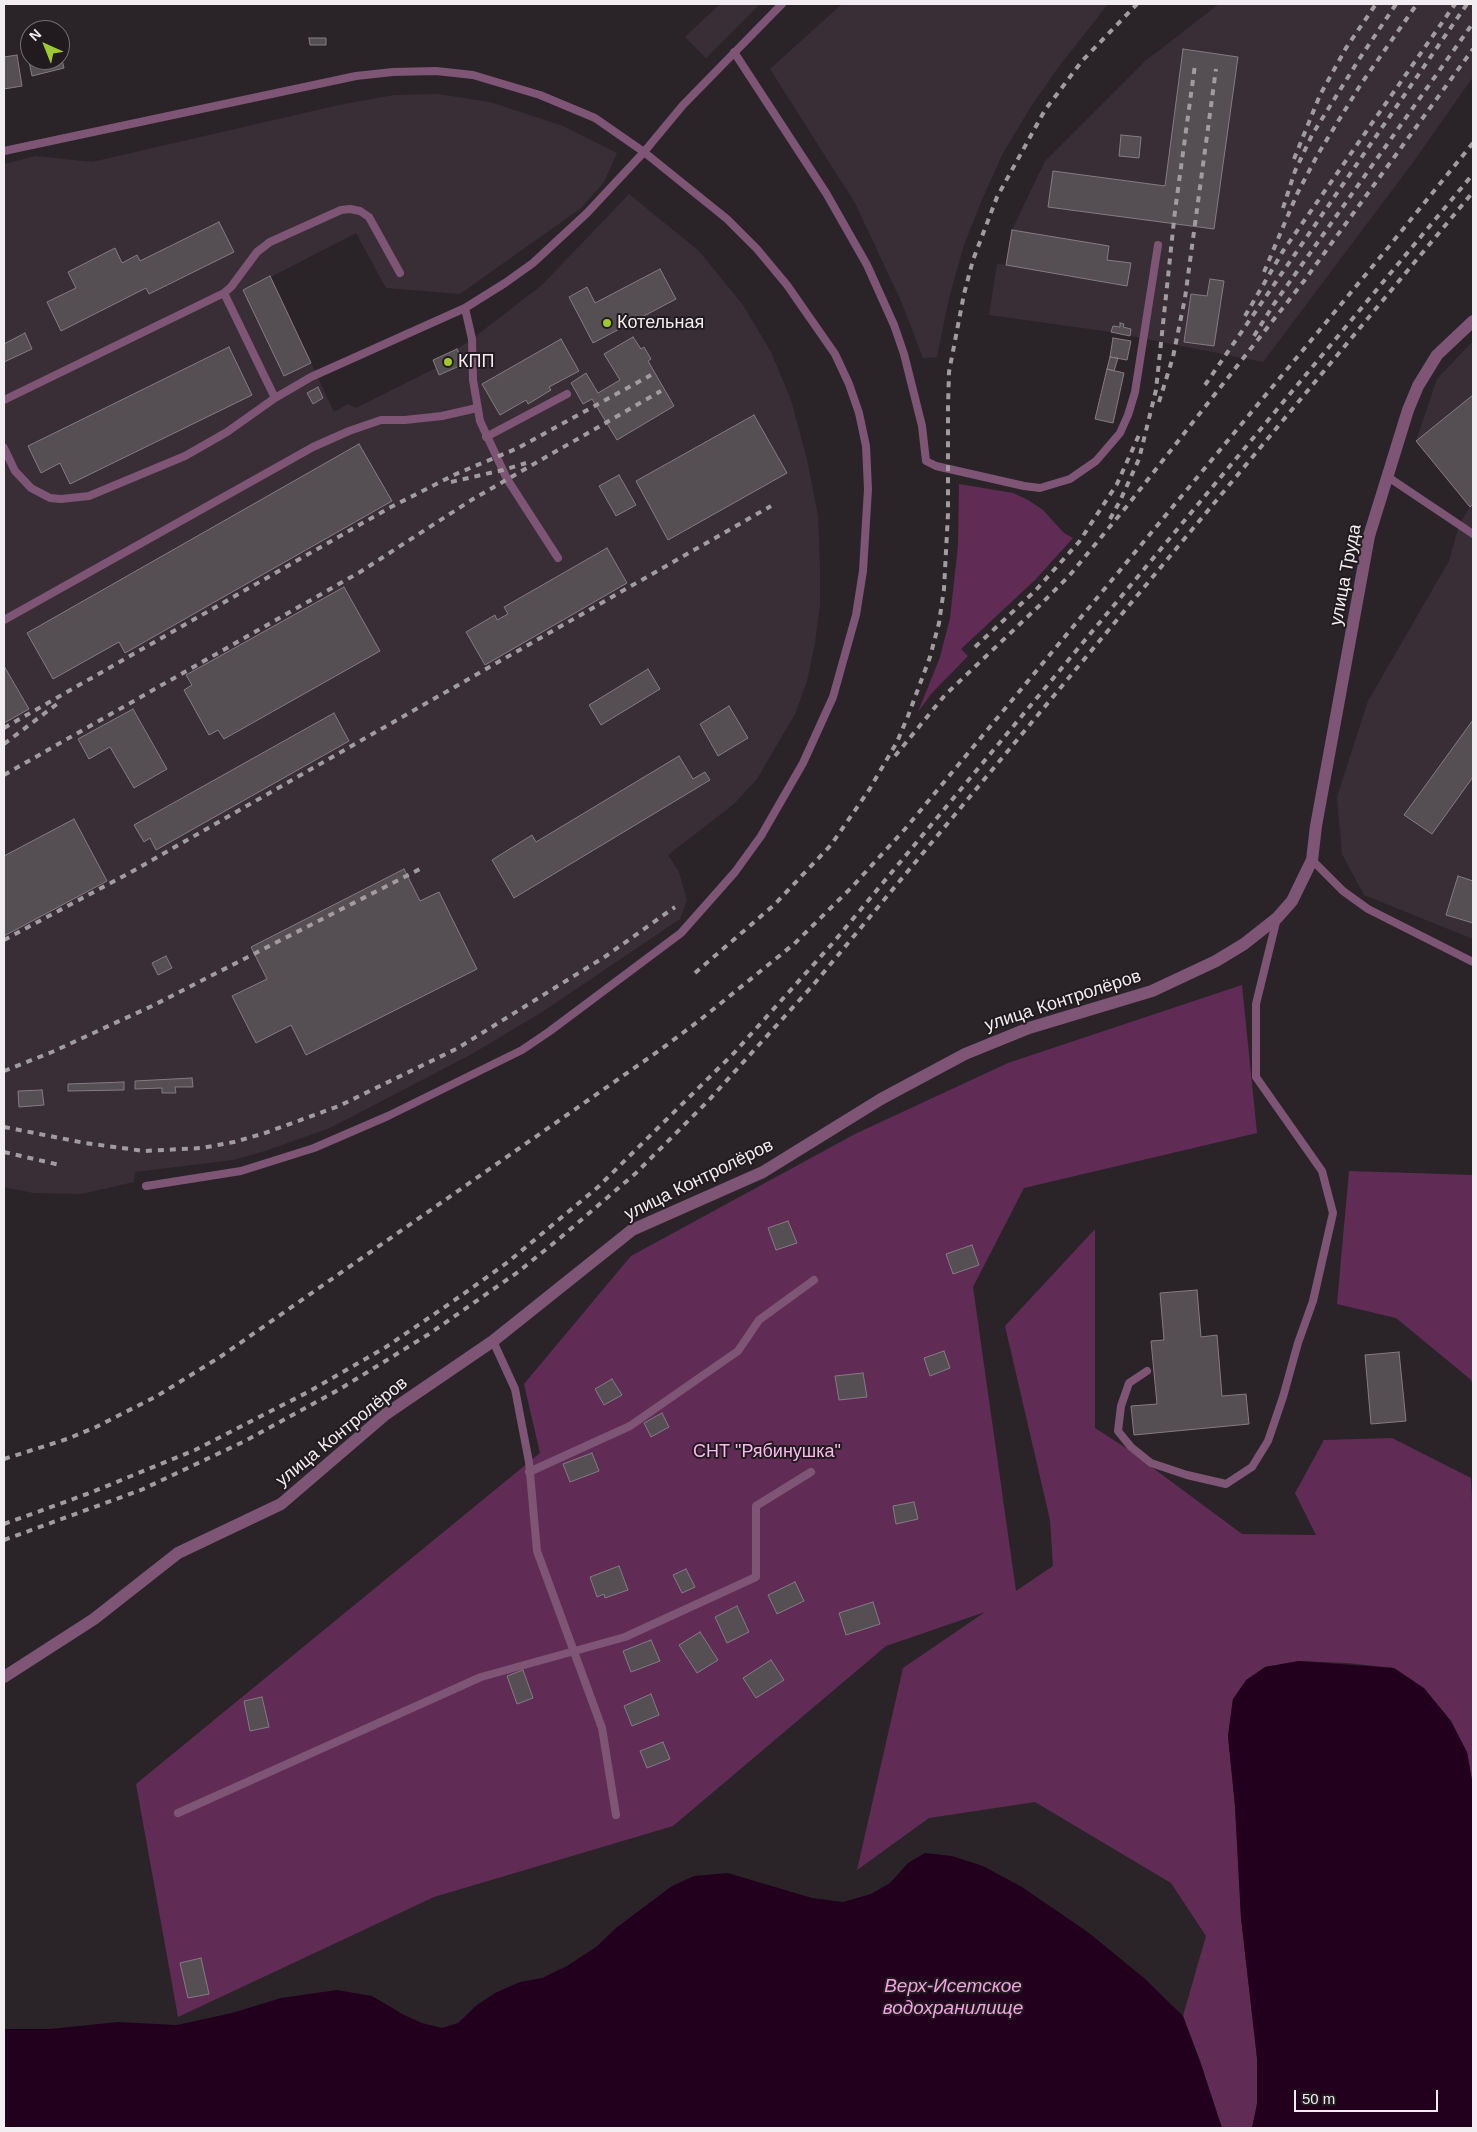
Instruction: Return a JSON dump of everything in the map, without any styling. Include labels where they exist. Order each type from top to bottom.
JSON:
[{"type":"street","name":"улица Труда","points":[[1312,860],[1316,826],[1370,536],[1408,410],[1418,386],[1437,355],[1473,321]]},
{"type":"street","name":"улица Контролёров","points":[[4,1677],[94,1619],[178,1553],[281,1504],[386,1414],[493,1340],[632,1230],[762,1172],[889,1095],[964,1054],[1029,1028],[1152,991],[1216,961],[1244,944],[1277,918],[1297,893],[1312,860]]},
{"type":"lane","points":[[4,448],[15,472],[31,488],[50,498],[74,499],[89,496],[185,456],[228,432],[275,398],[311,377],[464,308],[533,263],[607,193],[668,122],[782,4]]},
{"type":"lane","points":[[734,52],[826,193],[867,266],[894,325],[904,354],[922,426],[926,461],[936,466],[1040,488],[1070,479],[1096,461],[1120,433],[1135,392],[1158,245]]},
{"type":"lane","points":[[4,150],[356,76],[392,72],[436,71],[473,75],[547,98],[595,118],[644,152],[727,219],[757,249],[787,285],[835,354],[850,384],[859,412],[866,446],[868,489],[863,571],[856,615],[833,697],[803,764],[761,836],[707,906],[681,933],[550,1031],[498,1063],[388,1116],[314,1148],[242,1171],[146,1186]]},
{"type":"lane","points":[[4,400],[224,293],[231,287],[257,252],[270,242],[341,210],[360,211],[369,217],[400,274]]},
{"type":"lane","points":[[224,293],[275,398]]},
{"type":"lane","points":[[464,308],[472,339],[473,380],[477,408],[486,438],[507,479],[558,558]]},
{"type":"lane","points":[[486,438],[567,394]]},
{"type":"lane","points":[[4,620],[304,452],[340,435],[381,420],[427,418],[477,408]]},
{"type":"lane","points":[[1388,477],[1473,534]]},
{"type":"lane","points":[[1312,860],[1343,891],[1368,909],[1473,962]]},
{"type":"lane","points":[[1147,1371],[1129,1383],[1121,1406],[1118,1431],[1131,1447],[1151,1463],[1187,1475],[1226,1484],[1252,1467],[1268,1441],[1283,1397],[1298,1343],[1313,1301],[1333,1213],[1322,1171],[1256,1077],[1256,1004],[1277,918]]},
{"type":"lane","points":[[529,1472],[630,1426],[738,1350],[759,1320],[814,1280]]},
{"type":"lane","points":[[493,1340],[515,1389],[529,1462],[538,1551],[602,1728],[616,1815]]},
{"type":"lane","points":[[178,1814],[480,1677],[625,1638],[756,1577],[756,1506],[811,1472]]},
{"type":"shaded area","points":[[720,4],[760,4],[706,58],[685,37]]},
{"type":"shaded area","points":[[842,4],[1108,4],[1057,69],[1030,108],[1002,155],[964,245],[949,298],[937,357],[923,358],[901,301],[855,203],[770,69]]},
{"type":"shaded area","points":[[1219,4],[1473,4],[1473,77],[1414,161],[1263,362],[1111,332],[989,315],[997,264],[1006,265],[1012,230],[1045,161],[1144,62]]},
{"type":"shaded area","points":[[438,94],[490,102],[563,126],[617,153],[604,182],[581,208],[460,294],[386,288],[356,233],[271,277],[334,412],[348,404],[356,408],[436,368],[433,360],[457,349],[472,339],[542,285],[629,194],[699,251],[743,305],[771,352],[791,400],[807,459],[818,516],[820,566],[820,605],[815,643],[807,681],[795,714],[757,779],[734,804],[668,855],[679,872],[687,900],[680,919],[542,1012],[472,1054],[330,1128],[265,1151],[233,1160],[135,1172],[134,1182],[81,1194],[33,1193],[4,1187],[4,164],[36,156],[92,162],[339,105],[394,95]]},
{"type":"shaded area","points":[[1473,341],[1473,939],[1364,895],[1342,854],[1337,797],[1368,701],[1449,561],[1459,525],[1470,507],[1416,441],[1437,379]]},
{"type":"green space","points":[[959,484],[1013,493],[1028,500],[1043,510],[1064,533],[1073,538],[1035,580],[961,649],[968,656],[931,694],[918,712],[940,657],[950,618],[958,546]]},
{"type":"green space","name":"СНТ \"Рябинушка\"","points":[[1242,985],[1257,1133],[1024,1188],[973,1287],[1016,1591],[1053,1566],[1050,1520],[1005,1326],[1095,1229],[1095,1428],[1126,1448],[1242,1534],[1316,1535],[1295,1493],[1324,1440],[1392,1438],[1471,1478],[1473,1524],[1473,1786],[1467,1752],[1394,1668],[1347,1663],[1299,1661],[1265,1667],[1233,1699],[1228,1736],[1235,1806],[1241,1918],[1257,2058],[1257,2104],[1252,2128],[1222,2128],[1183,2016],[1206,1936],[1171,1883],[1035,1802],[929,1818],[857,1870],[903,1668],[985,1612],[886,1646],[673,1826],[434,1897],[178,2017],[136,1784],[540,1453],[524,1384],[631,1256],[855,1134],[1008,1063]]},
{"type":"green space","points":[[1349,1171],[1473,1175],[1473,1384],[1470,1379],[1396,1318],[1337,1304]]},
{"type":"water","points":[[1299,1661],[1394,1668],[1424,1688],[1451,1721],[1467,1752],[1473,1786],[1473,2128],[1252,2128],[1257,2104],[1257,2058],[1241,1918],[1235,1806],[1228,1736],[1233,1699],[1246,1680],[1265,1667]]},
{"type":"water","name":"Верх-Исетское водохранилище","points":[[925,1853],[952,1856],[983,1866],[1022,1887],[1089,1933],[1144,1978],[1183,2016],[1222,2128],[4,2128],[4,2029],[50,2029],[118,2022],[177,2025],[232,2013],[281,1998],[337,1990],[372,1996],[404,2015],[422,2023],[442,2028],[458,2023],[477,2005],[495,1993],[520,1982],[542,1978],[567,1966],[596,1947],[616,1928],[672,1886],[694,1876],[728,1873],[812,1898],[843,1902],[871,1894],[890,1883],[908,1863]]},
{"type":"building","points":[[309,38],[326,38],[326,45],[310,45]]},
{"type":"building","points":[[1183,49],[1238,57],[1214,229],[1048,207],[1053,171],[1165,186]]},
{"type":"building","points":[[17,55],[22,86],[4,89],[4,57]]},
{"type":"building","points":[[31,70],[56,70],[32,76]]},
{"type":"building","points":[[1121,135],[1141,137],[1139,158],[1119,156]]},
{"type":"building","points":[[219,222],[234,252],[149,294],[146,288],[61,331],[47,302],[76,288],[68,272],[115,248],[122,263],[137,255],[140,261]]},
{"type":"building","points":[[1012,230],[1109,246],[1107,260],[1131,263],[1127,286],[1006,265]]},
{"type":"building","name":"Котельная","points":[[660,269],[676,299],[593,343],[569,297],[587,287],[595,303]]},
{"type":"building","points":[[270,276],[311,363],[284,376],[243,290]]},
{"type":"building","points":[[1210,279],[1224,281],[1214,346],[1184,342],[1191,294],[1207,296]]},
{"type":"building","points":[[1120,323],[1124,324],[1123,327],[1131,329],[1130,336],[1111,332],[1113,326],[1120,327]]},
{"type":"building","points":[[25,333],[32,349],[4,362],[4,344]]},
{"type":"building","points":[[633,337],[641,349],[644,347],[651,359],[648,361],[674,406],[617,440],[592,399],[583,404],[571,383],[586,373],[598,393],[620,380],[604,354]]},
{"type":"building","points":[[1113,338],[1131,341],[1127,360],[1110,357]]},
{"type":"building","points":[[561,339],[579,371],[549,387],[551,390],[528,404],[526,400],[500,415],[482,384]]},
{"type":"building","points":[[229,347],[252,395],[70,484],[60,463],[41,473],[28,446]]},
{"type":"building","name":"КПП","points":[[457,349],[464,364],[439,375],[433,360]]},
{"type":"building","points":[[1110,357],[1118,358],[1114,371],[1107,369]]},
{"type":"building","points":[[1107,369],[1124,373],[1113,423],[1095,419]]},
{"type":"building","points":[[318,387],[323,398],[313,404],[307,393]]},
{"type":"building","points":[[1473,395],[1473,504],[1470,507],[1416,441]]},
{"type":"building","points":[[754,415],[787,473],[668,540],[636,481]]},
{"type":"building","points":[[359,444],[392,501],[125,653],[119,642],[53,679],[27,633]]},
{"type":"building","points":[[619,475],[636,505],[616,516],[599,486]]},
{"type":"building","points":[[607,548],[627,583],[485,665],[466,632],[495,615],[497,620],[508,614],[504,607]]},
{"type":"building","points":[[344,587],[380,651],[224,739],[218,730],[209,735],[184,690],[192,685],[186,675]]},
{"type":"building","points":[[4,666],[29,709],[4,723]]},
{"type":"building","points":[[648,669],[660,689],[601,725],[589,705]]},
{"type":"building","points":[[729,706],[748,738],[718,756],[700,724]]},
{"type":"building","points":[[133,709],[167,769],[134,788],[110,747],[89,759],[78,739]]},
{"type":"building","points":[[334,713],[349,741],[156,850],[150,838],[144,842],[134,825]]},
{"type":"building","points":[[1473,720],[1473,777],[1432,834],[1404,815]]},
{"type":"building","points":[[679,756],[693,779],[705,772],[710,780],[514,898],[492,860],[532,835],[536,842]]},
{"type":"building","points":[[74,819],[107,881],[4,936],[4,856]]},
{"type":"building","points":[[404,869],[420,901],[439,892],[477,969],[306,1055],[291,1025],[256,1043],[232,996],[267,979],[251,947]]},
{"type":"building","points":[[1458,876],[1473,881],[1473,923],[1446,915]]},
{"type":"building","points":[[166,956],[172,968],[158,975],[152,963]]},
{"type":"building","points":[[192,1078],[193,1087],[175,1087],[176,1093],[162,1093],[162,1088],[135,1089],[135,1081]]},
{"type":"building","points":[[124,1082],[124,1090],[68,1091],[68,1084]]},
{"type":"building","points":[[42,1090],[44,1105],[19,1107],[18,1091]]},
{"type":"building","points":[[788,1221],[797,1243],[776,1250],[768,1228]]},
{"type":"building","points":[[972,1245],[979,1265],[953,1274],[946,1254]]},
{"type":"building","points":[[1197,1290],[1201,1337],[1217,1335],[1222,1396],[1246,1394],[1249,1424],[1134,1435],[1131,1406],[1157,1404],[1151,1341],[1164,1340],[1160,1293]]},
{"type":"building","points":[[944,1351],[950,1368],[930,1376],[924,1358]]},
{"type":"building","points":[[1399,1352],[1406,1421],[1371,1424],[1365,1355]]},
{"type":"building","points":[[863,1373],[867,1397],[839,1400],[835,1376]]},
{"type":"building","points":[[612,1379],[622,1395],[604,1405],[595,1389]]},
{"type":"building","points":[[662,1413],[669,1427],[651,1437],[644,1423]]},
{"type":"building","points":[[592,1453],[599,1471],[570,1482],[563,1464]]},
{"type":"building","points":[[914,1502],[918,1519],[896,1524],[893,1506]]},
{"type":"building","points":[[619,1566],[628,1590],[605,1598],[604,1594],[597,1597],[590,1577]]},
{"type":"building","points":[[686,1569],[695,1587],[682,1593],[673,1575]]},
{"type":"building","points":[[795,1582],[804,1601],[777,1614],[768,1595]]},
{"type":"building","points":[[873,1602],[880,1624],[846,1635],[839,1613]]},
{"type":"building","points":[[737,1606],[749,1632],[727,1643],[715,1617]]},
{"type":"building","points":[[700,1632],[718,1660],[697,1673],[679,1645]]},
{"type":"building","points":[[651,1640],[660,1661],[631,1672],[623,1651]]},
{"type":"building","points":[[771,1660],[784,1680],[756,1698],[743,1678]]},
{"type":"building","points":[[523,1670],[533,1698],[517,1704],[507,1676]]},
{"type":"building","points":[[651,1694],[659,1715],[632,1726],[624,1706]]},
{"type":"building","points":[[262,1697],[269,1727],[250,1731],[244,1701]]},
{"type":"building","points":[[663,1742],[670,1759],[647,1768],[640,1751]]},
{"type":"building","points":[[201,1958],[209,1994],[188,1998],[180,1963]]},
{"type":"railway","points":[[695,973],[774,905],[831,845],[869,790],[897,742],[930,657],[939,623],[944,589],[948,514],[949,372],[964,294],[973,260],[997,197],[1045,110],[1082,61],[1137,4]]},
{"type":"railway","points":[[1294,159],[1320,95],[1346,48],[1376,4]]},
{"type":"railway","points":[[1283,208],[1295,171],[1312,135],[1396,4]]},
{"type":"railway","points":[[1264,272],[1297,194],[1318,154],[1361,84],[1417,4]]},
{"type":"railway","points":[[1245,316],[1283,251],[1455,4]]},
{"type":"railway","points":[[1205,385],[1467,4]]},
{"type":"railway","points":[[1254,336],[1274,304],[1473,23]]},
{"type":"railway","points":[[895,756],[945,695],[1069,576],[1127,506],[1304,281],[1473,49]]},
{"type":"railway","points":[[1110,519],[1139,459],[1156,390],[1175,211],[1195,65]]},
{"type":"railway","points":[[1159,402],[1173,357],[1185,298],[1216,69]]},
{"type":"railway","points":[[4,1459],[67,1439],[96,1427],[157,1396],[220,1357],[660,1050],[794,944],[851,888],[905,829],[1473,143]]},
{"type":"railway","points":[[4,1524],[87,1494],[195,1450],[310,1391],[386,1347],[452,1302],[508,1262],[598,1187],[734,1053],[832,944],[1473,174]]},
{"type":"railway","points":[[4,1540],[141,1490],[245,1441],[340,1389],[429,1334],[518,1272],[636,1173],[709,1100],[814,984],[1473,192]]},
{"type":"railway","points":[[4,728],[389,508],[456,474],[518,448],[651,375]]},
{"type":"railway","points":[[4,775],[360,572],[473,499],[661,391]]},
{"type":"railway","points":[[975,647],[1035,591],[1079,542],[1117,484],[1139,435]]},
{"type":"railway","points":[[451,482],[526,463]]},
{"type":"railway","points":[[4,940],[133,871],[771,506]]},
{"type":"railway","points":[[4,744],[57,704]]},
{"type":"railway","points":[[4,1071],[52,1052],[152,1006],[422,868]]},
{"type":"railway","points":[[4,1127],[85,1143],[144,1151],[202,1148],[234,1142],[265,1133],[339,1106],[458,1048],[606,956],[675,907]]},
{"type":"railway","points":[[4,1152],[60,1165]]},
{"type":"place","name":"Котельная","points":[[607,323]]},
{"type":"place","name":"КПП","points":[[448,362]]}]
